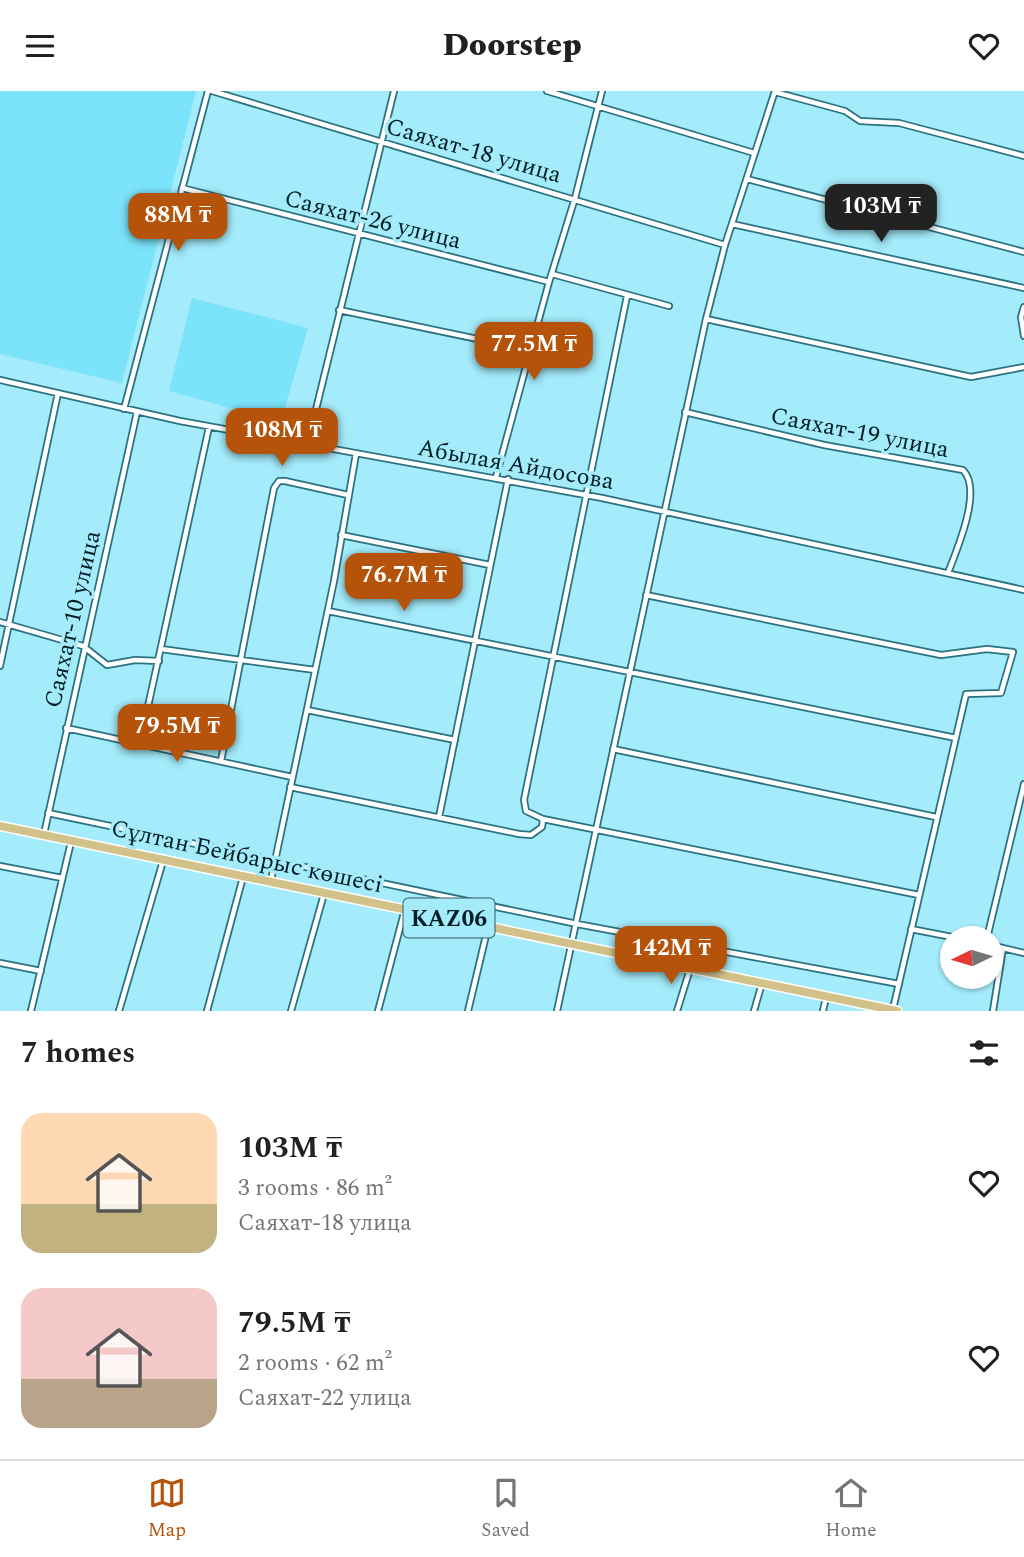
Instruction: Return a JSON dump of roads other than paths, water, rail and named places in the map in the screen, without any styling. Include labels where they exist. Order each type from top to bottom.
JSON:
[{"type":"main road","name":"Сұлтан Бейбарыс көшесі","points":[[0,825],[895,1010]]},
{"type":"street","name":"Саяхат-18 улица","points":[[210,91],[725,245]]},
{"type":"street","points":[[124,409],[210,91]]},
{"type":"street","points":[[307,446],[394,91]]},
{"type":"street","points":[[547,91],[754,153]]},
{"type":"street","points":[[496,477],[530,349],[575,198],[602,91]]},
{"type":"street","points":[[557,1011],[598,832],[613,749],[706,319],[725,245],[775,91],[845,111],[860,121],[899,123],[1024,156]]},
{"type":"street","points":[[747,179],[1024,252]]},
{"type":"street","name":"Саяхат-26 улица","points":[[182,188],[549,282]]},
{"type":"street","points":[[732,224],[1024,288]]},
{"type":"street","points":[[552,274],[669,306]]},
{"type":"street","points":[[627,296],[524,800],[526,811],[543,819],[598,832],[919,895]]},
{"type":"street","points":[[1024,307],[1021,317],[1024,336]]},
{"type":"street","points":[[339,310],[530,349]]},
{"type":"street","points":[[706,319],[971,377],[1024,367]]},
{"type":"street","name":"Абылая Айдосова","points":[[0,380],[209,427],[508,479],[1024,590]]},
{"type":"street","points":[[0,666],[58,393]]},
{"type":"street","name":"Саяхат-10 улица","points":[[44,834],[83,646],[137,412]]},
{"type":"street","name":"Саяхат-19 улица","points":[[685,412],[824,445],[963,470],[969,476],[971,487],[964,531],[948,573]]},
{"type":"street","points":[[140,744],[209,427]]},
{"type":"street","points":[[271,880],[328,611],[356,454]]},
{"type":"street","points":[[439,817],[508,479]]},
{"type":"street","points":[[221,761],[274,488],[279,481],[348,495]]},
{"type":"street","points":[[341,535],[490,565]]},
{"type":"street","points":[[646,595],[941,655],[987,649],[1013,652],[1001,693],[965,694],[895,1010]]},
{"type":"street","points":[[328,611],[956,738]]},
{"type":"street","points":[[0,622],[83,646],[107,665],[135,660],[159,661]]},
{"type":"street","points":[[161,649],[316,670]]},
{"type":"street","points":[[307,710],[455,740]]},
{"type":"street","points":[[66,728],[292,777]]},
{"type":"street","points":[[613,749],[936,817]]},
{"type":"street","points":[[990,926],[1024,783]]},
{"type":"street","points":[[290,787],[519,834],[537,833],[543,819]]},
{"type":"street","points":[[48,813],[577,924],[899,984]]},
{"type":"street","points":[[31,1011],[72,839]]},
{"type":"street","points":[[119,1011],[164,858]]},
{"type":"street","points":[[0,866],[62,878]]},
{"type":"street","points":[[207,1011],[244,875]]},
{"type":"street","points":[[291,1011],[324,891]]},
{"type":"street","points":[[378,1011],[405,908]]},
{"type":"street","points":[[468,1011],[488,926]]},
{"type":"street","points":[[911,929],[940,935]]},
{"type":"street","points":[[1003,948],[1024,953]]},
{"type":"street","points":[[0,963],[41,971]]},
{"type":"street","points":[[677,1011],[690,968]]},
{"type":"street","points":[[754,1011],[762,983]]},
{"type":"street","points":[[993,1011],[996,989]]},
{"type":"street","points":[[823,1011],[826,997]]}]
